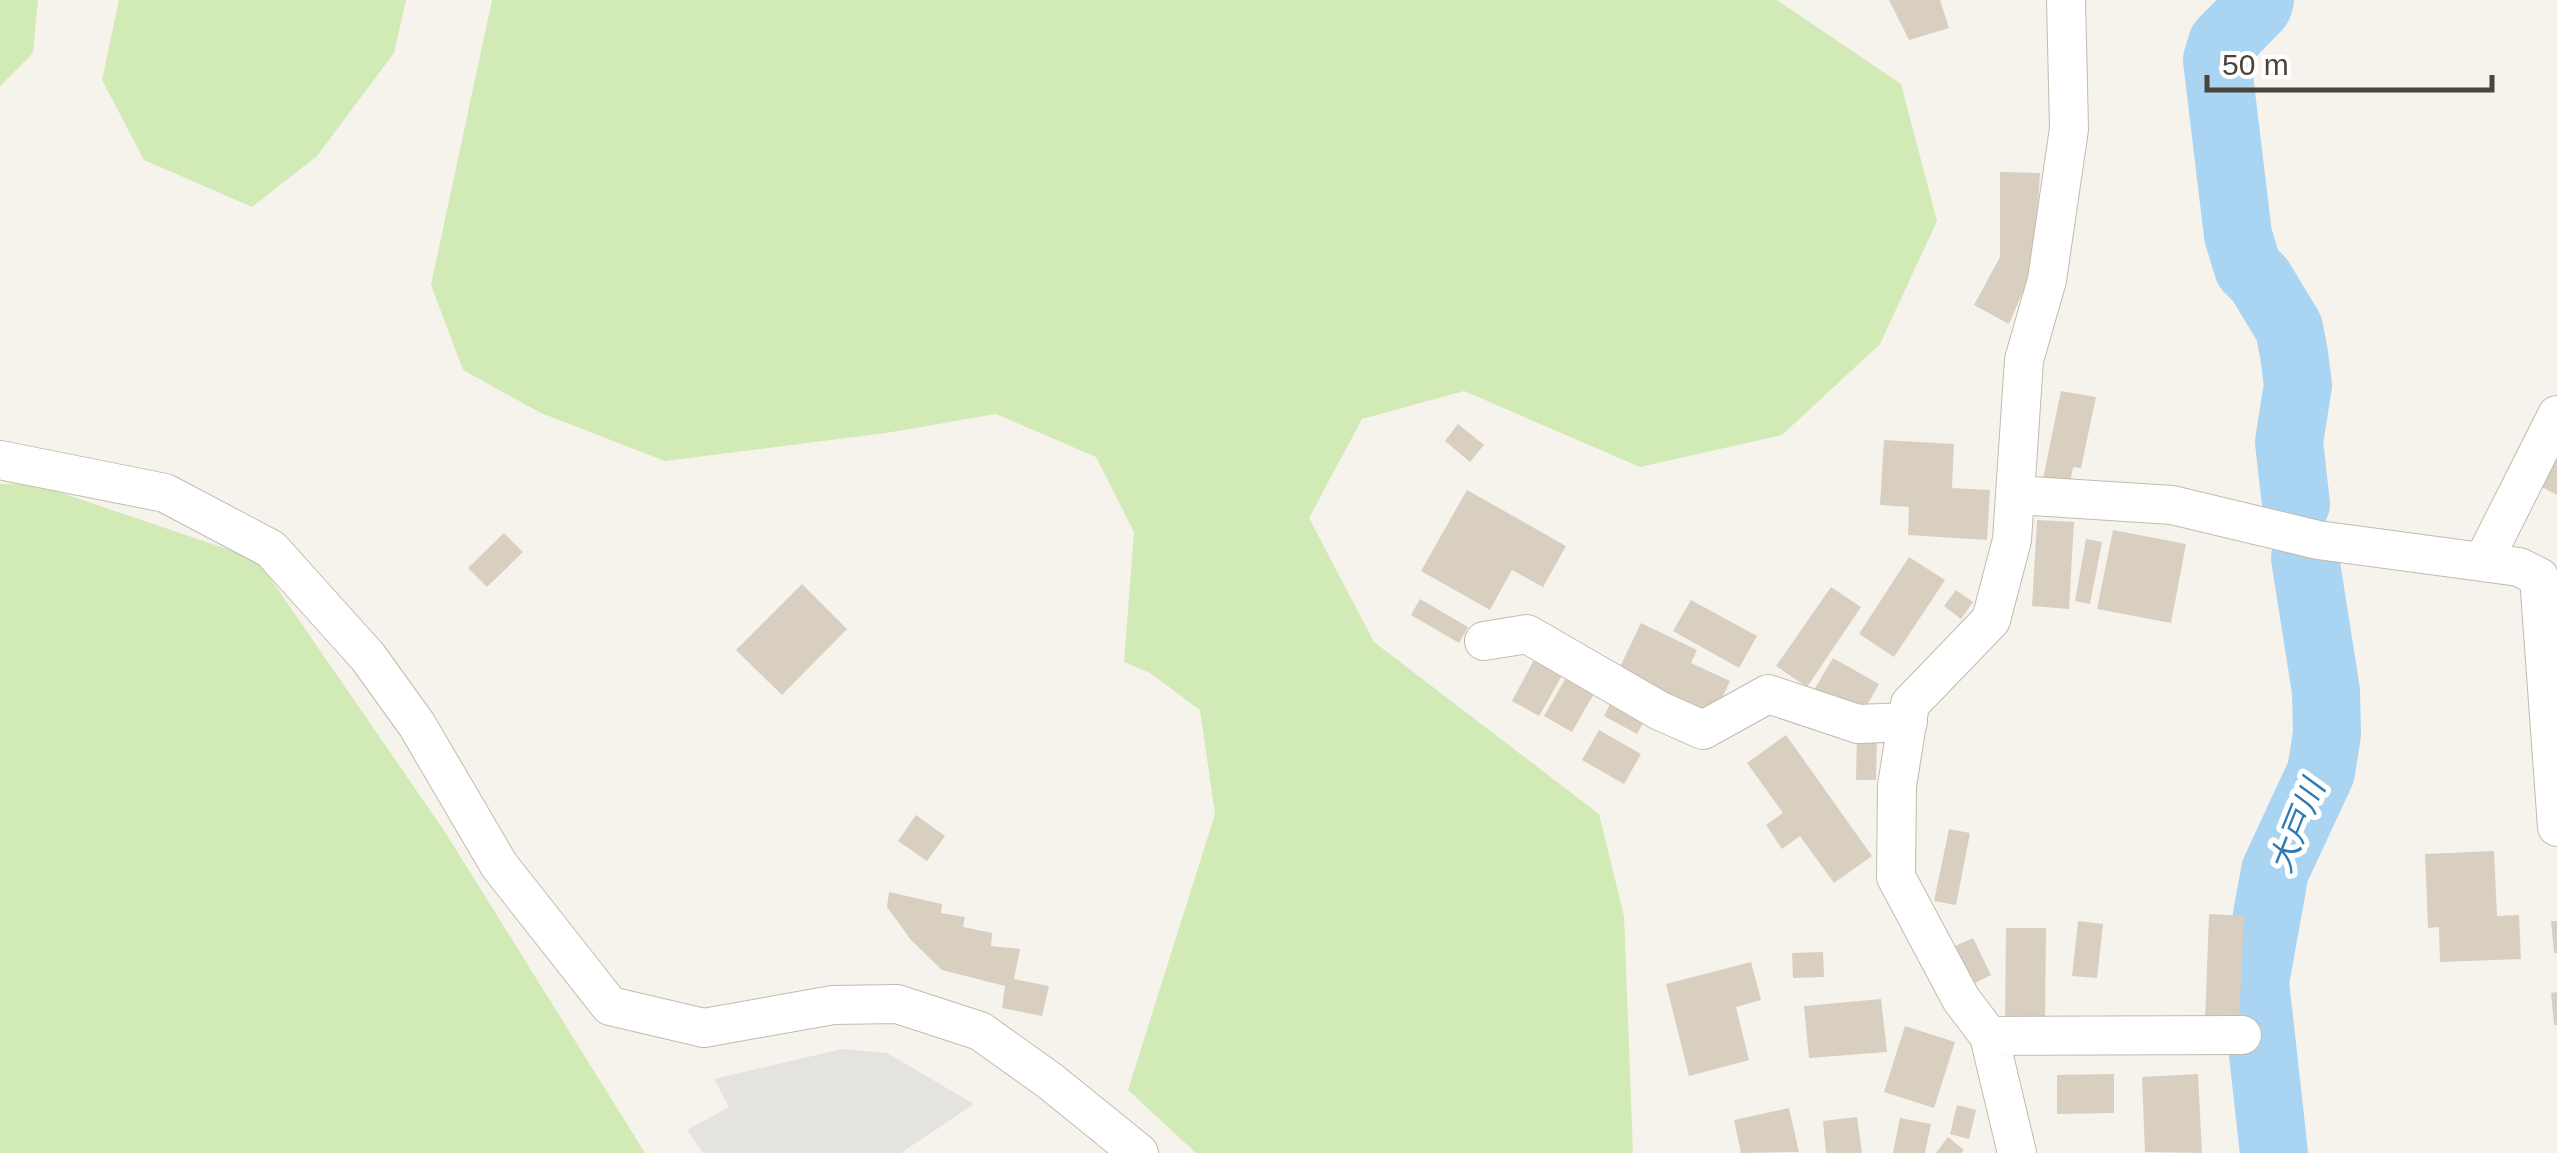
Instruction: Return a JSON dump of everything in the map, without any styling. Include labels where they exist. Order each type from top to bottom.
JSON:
[{"type":"street","points":[[2017,1153],[1989,1036],[1961,1000],[1896,877],[1897,786],[1910,704],[1991,620],[2012,540],[2024,360],[2047,280],[2069,129],[2066,0]]},
{"type":"street","points":[[2483,562],[2557,414]]},
{"type":"street","points":[[0,460],[165,493],[270,549],[368,657],[417,725],[499,865],[610,1006],[704,1028],[833,1005],[897,1004],[980,1031],[1139,1153]]},
{"type":"street","points":[[2015,495],[2172,505],[2318,540],[2519,567],[2539,577],[2557,828]]},
{"type":"street","points":[[1484,641],[1527,634],[1660,711],[1703,730],[1768,694],[1858,724],[1908,722]]},
{"type":"street","points":[[1989,1036],[2242,1034]]},
{"type":"green space","points":[[0,0],[38,0],[33,53],[0,86]]},
{"type":"green space","points":[[119,0],[406,0],[394,53],[317,156],[252,207],[144,160],[102,80]]},
{"type":"green space","points":[[492,0],[1777,0],[1901,84],[1937,221],[1880,344],[1782,435],[1640,467],[1464,391],[1362,419],[1309,518],[1374,642],[1599,814],[1624,916],[1633,1153],[1196,1153],[1128,1090],[1215,814],[1200,710],[1150,673],[1124,662],[1134,532],[1096,457],[996,414],[886,433],[665,461],[541,413],[463,370],[431,285]]},
{"type":"green space","points":[[32,483],[257,559],[445,832],[645,1153],[0,1153],[0,484]]},
{"type":"shaded area","points":[[842,1049],[887,1053],[974,1104],[901,1153],[703,1153],[687,1130],[729,1107],[714,1079]]},
{"type":"building","points":[[1889,0],[1940,0],[1949,28],[1909,40]]},
{"type":"building","points":[[2000,172],[2040,173],[2034,266],[2009,324],[1974,305],[2000,257]]},
{"type":"building","points":[[2061,391],[2096,397],[2081,468],[2073,467],[2069,489],[2042,484]]},
{"type":"building","points":[[1458,424],[1484,445],[1470,462],[1445,441]]},
{"type":"building","points":[[1884,440],[1954,444],[1952,488],[1990,490],[1987,540],[1908,535],[1909,507],[1880,505]]},
{"type":"building","points":[[2557,455],[2557,495],[2540,486]]},
{"type":"building","points":[[1467,490],[1566,546],[1543,587],[1512,570],[1490,610],[1421,571]]},
{"type":"building","points":[[2037,520],[2074,522],[2069,609],[2032,606]]},
{"type":"building","points":[[2113,530],[2186,544],[2171,623],[2097,609]]},
{"type":"building","points":[[504,533],[523,552],[487,587],[468,568]]},
{"type":"building","points":[[2086,539],[2102,542],[2090,604],[2075,601]]},
{"type":"building","points":[[1909,557],[1945,580],[1894,657],[1859,634]]},
{"type":"building","points":[[802,584],[847,629],[782,695],[736,650]]},
{"type":"building","points":[[1831,587],[1861,607],[1807,687],[1776,666]]},
{"type":"building","points":[[1956,590],[1973,602],[1961,619],[1944,606]]},
{"type":"building","points":[[1420,599],[1468,627],[1459,643],[1411,615]]},
{"type":"building","points":[[1691,600],[1757,636],[1739,668],[1673,631]]},
{"type":"building","points":[[1641,623],[1697,650],[1691,663],[1730,681],[1713,717],[1618,671]]},
{"type":"building","points":[[1535,658],[1563,674],[1539,716],[1512,701]]},
{"type":"building","points":[[1833,658],[1879,684],[1861,716],[1814,690]]},
{"type":"building","points":[[1568,674],[1596,690],[1572,732],[1544,716]]},
{"type":"building","points":[[1615,694],[1649,712],[1637,734],[1604,716]]},
{"type":"building","points":[[1599,730],[1641,754],[1624,784],[1582,760]]},
{"type":"building","points":[[1786,735],[1872,856],[1834,883],[1800,836],[1782,849],[1766,825],[1783,813],[1747,763]]},
{"type":"building","points":[[1857,735],[1877,736],[1876,780],[1856,780]]},
{"type":"building","points":[[916,815],[945,836],[927,861],[898,841]]},
{"type":"building","points":[[1949,829],[1970,833],[1956,905],[1934,901]]},
{"type":"building","points":[[2494,851],[2497,916],[2519,915],[2521,959],[2440,962],[2439,927],[2428,928],[2425,854]]},
{"type":"building","points":[[889,892],[942,904],[941,913],[965,917],[963,927],[992,933],[991,946],[1020,949],[1014,979],[1049,986],[1042,1016],[1002,1008],[1005,986],[942,970],[911,940],[887,907]]},
{"type":"building","points":[[2209,914],[2244,916],[2239,1024],[2205,1022]]},
{"type":"building","points":[[2078,921],[2103,924],[2097,978],[2072,976]]},
{"type":"building","points":[[2551,921],[2557,921],[2557,953],[2554,953]]},
{"type":"building","points":[[2006,928],[2046,928],[2045,1025],[2005,1025]]},
{"type":"building","points":[[1973,938],[1991,975],[1973,984],[1955,946]]},
{"type":"building","points":[[1823,952],[1824,977],[1793,978],[1792,953]]},
{"type":"building","points":[[1751,962],[1761,1000],[1736,1007],[1749,1060],[1689,1076],[1666,984]]},
{"type":"building","points":[[2557,992],[2557,1025],[2554,1025],[2551,993]]},
{"type":"building","points":[[1881,999],[1887,1052],[1809,1058],[1804,1006]]},
{"type":"building","points":[[1905,1026],[1955,1042],[1934,1108],[1884,1092]]},
{"type":"building","points":[[2114,1074],[2114,1113],[2057,1114],[2057,1075]]},
{"type":"building","points":[[2198,1074],[2202,1153],[2145,1152],[2142,1077]]},
{"type":"building","points":[[1957,1105],[1976,1110],[1969,1139],[1950,1134]]},
{"type":"building","points":[[1789,1108],[1799,1152],[1741,1153],[1734,1120]]},
{"type":"building","points":[[1857,1117],[1862,1153],[1826,1153],[1823,1121]]},
{"type":"building","points":[[1900,1118],[1931,1124],[1925,1153],[1893,1153]]},
{"type":"building","points":[[1948,1137],[1964,1150],[1961,1153],[1936,1153]]},
{"type":"waterway","name":"大戸川","points":[[2260,0],[2222,43],[2217,60],[2238,235],[2248,268],[2260,280],[2289,328],[2294,354],[2298,385],[2289,442],[2296,504]]},
{"type":"waterway","name":"大戸川","points":[[2274,1153],[2255,982],[2275,871],[2321,772],[2327,734],[2326,691],[2305,558]]}]
